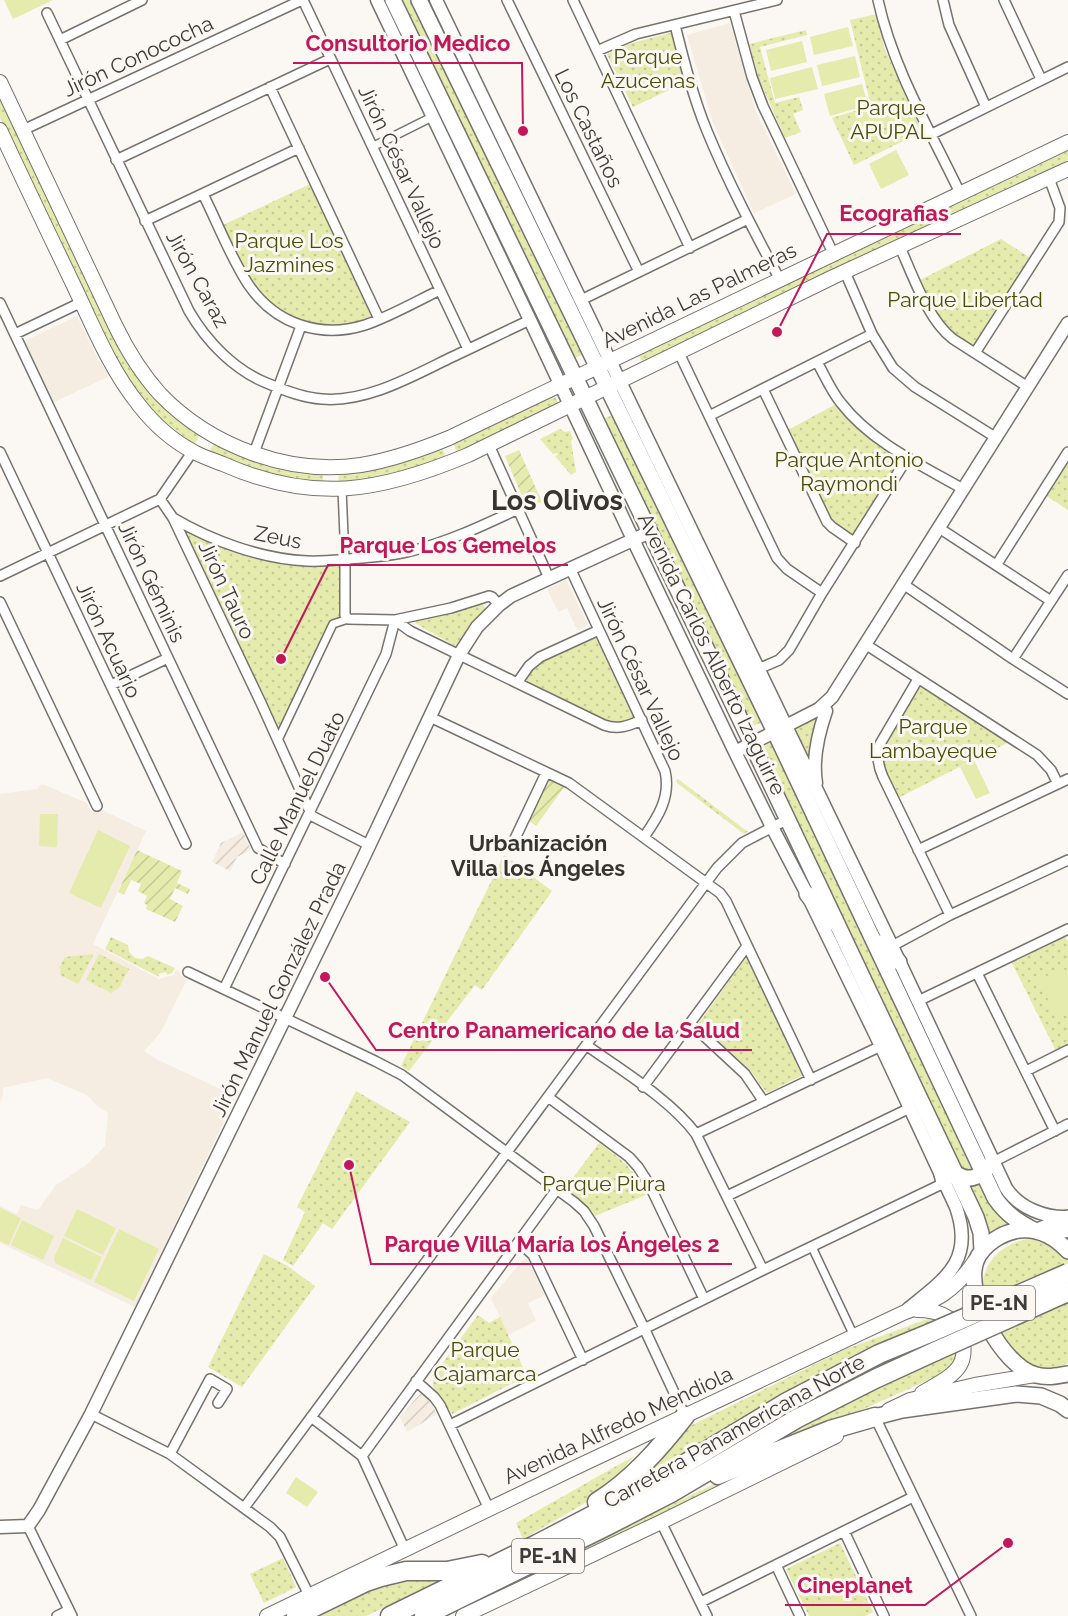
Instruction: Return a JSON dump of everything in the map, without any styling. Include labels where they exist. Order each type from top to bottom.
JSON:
[{"type":"highway","name":"Carretera Panamericana Norte","points":[[390,1616],[643,1489],[787,1402],[879,1354],[1068,1273]]},
{"type":"highway","name":"Carretera Panamericana Norte","points":[[424,1616],[671,1493],[796,1419],[875,1379],[1068,1293]]},
{"type":"highway","points":[[537,1544],[558,1526],[619,1486],[646,1462],[685,1416]]},
{"type":"highway","points":[[671,1493],[830,1430],[875,1417]]},
{"type":"highway","points":[[296,1616],[381,1577],[406,1571],[472,1567],[515,1555]]},
{"type":"main road","name":"Avenida Carlos Alberto Izaguirre","points":[[393,0],[788,819],[847,945],[915,1103]]},
{"type":"main road","name":"Avenida Carlos Alberto Izaguirre","points":[[419,0],[605,364],[818,802],[872,934],[988,1167],[995,1198],[1010,1217],[1053,1237],[1068,1251]]},
{"type":"main road","name":"Avenida Las Palmeras","points":[[0,82],[115,325],[144,374],[181,413],[209,433],[228,444],[297,465],[359,465],[386,460],[448,438],[1068,142]]},
{"type":"main road","name":"Avenida Las Palmeras","points":[[0,130],[105,353],[139,405],[170,436],[193,452],[244,473],[278,483],[313,489],[379,485],[417,475],[489,445],[845,272],[1068,169]]},
{"type":"main road","points":[[31,195],[44,186],[49,187]]},
{"type":"main road","points":[[807,894],[838,937],[847,945]]},
{"type":"main road","points":[[872,934],[899,962]]},
{"type":"main road","points":[[915,1103],[949,1178],[980,1226],[983,1242],[974,1271],[981,1308],[993,1335],[1014,1363],[1039,1376],[1068,1404]]},
{"type":"main road","points":[[949,1178],[968,1178],[988,1167]]},
{"type":"main road","points":[[1039,1232],[1068,1218]]},
{"type":"main road","points":[[979,1256],[993,1240],[1016,1230],[1039,1232],[1068,1230]]},
{"type":"main road","name":"Avenida Alfredo Mendiola","points":[[267,1616],[854,1336],[927,1304],[952,1289],[967,1274],[979,1256]]},
{"type":"main road","points":[[463,1616],[910,1400],[954,1372],[962,1362],[964,1349],[960,1331],[952,1319],[929,1310],[903,1313]]},
{"type":"main road","points":[[910,1400],[975,1385],[1068,1374]]},
{"type":"main road","points":[[875,1417],[902,1410],[1016,1394],[1041,1396],[1068,1410]]},
{"type":"street","points":[[60,40],[142,0]]},
{"type":"street","name":"Jirón César Vallejo","points":[[302,0],[468,349]]},
{"type":"street","name":"Jirón Conococha","points":[[23,130],[302,0]]},
{"type":"street","name":"Avenida Carlos Alberto Izaguirre","points":[[378,0],[735,752],[881,1046],[915,1103]]},
{"type":"street","name":"Avenida Carlos Alberto Izaguirre","points":[[436,0],[582,300],[605,364]]},
{"type":"street","name":"Los Castaños","points":[[507,0],[639,272]]},
{"type":"street","points":[[573,0],[690,248]]},
{"type":"street","points":[[597,51],[636,34],[777,0]]},
{"type":"street","points":[[878,0],[889,43],[960,193]]},
{"type":"street","points":[[943,0],[949,25],[986,107]]},
{"type":"street","points":[[1004,0],[1041,80]]},
{"type":"street","points":[[734,11],[747,62],[763,106],[833,254]]},
{"type":"street","name":"Jirón Caraz","points":[[47,13],[184,302],[204,334],[219,350],[256,379],[308,397],[350,398],[403,381],[531,320]]},
{"type":"street","points":[[675,25],[691,86],[706,129],[748,219],[780,280]]},
{"type":"street","points":[[116,160],[330,58]]},
{"type":"street","points":[[932,134],[1068,67]]},
{"type":"street","points":[[270,87],[379,319]]},
{"type":"street","points":[[372,147],[434,116]]},
{"type":"street","points":[[146,221],[299,148]]},
{"type":"street","points":[[975,352],[1058,224],[1060,208],[1048,178]]},
{"type":"street","points":[[203,194],[240,270],[254,292],[272,309],[301,326],[337,331],[365,325],[440,290]]},
{"type":"street","points":[[582,300],[748,219]]},
{"type":"street","points":[[900,247],[936,322],[948,335],[1028,387]]},
{"type":"street","points":[[845,272],[872,334],[888,360],[906,380],[995,437]]},
{"type":"street","points":[[15,334],[81,302]]},
{"type":"street","name":"Jirón Géminis","points":[[0,303],[258,848],[285,864]]},
{"type":"street","points":[[735,752],[821,708],[832,697],[1068,323]]},
{"type":"street","points":[[254,453],[301,326]]},
{"type":"street","points":[[709,416],[872,334]]},
{"type":"street","points":[[679,353],[777,558],[787,570],[822,593]]},
{"type":"street","points":[[817,362],[840,402],[870,432],[963,489]]},
{"type":"street","name":"Avenida Carlos Alberto Izaguirre","points":[[614,384],[758,669],[781,729]]},
{"type":"street","points":[[764,389],[826,522],[855,543]]},
{"type":"street","points":[[489,445],[549,578]]},
{"type":"street","name":"Jirón Acuario","points":[[0,452],[186,844]]},
{"type":"street","points":[[0,576],[160,499],[193,452]]},
{"type":"street","points":[[996,564],[1068,452]]},
{"type":"street","points":[[758,669],[779,660],[787,653],[908,457]]},
{"type":"street","points":[[342,489],[345,615],[348,619]]},
{"type":"street","name":"Jirón Tauro","points":[[160,499],[173,518],[310,813]]},
{"type":"street","name":"Zeus","points":[[173,518],[195,531],[224,543],[261,554],[305,561],[340,561],[393,555],[425,548],[454,538],[518,509]]},
{"type":"street","points":[[939,528],[1052,601]]},
{"type":"street","name":"Jirón Manuel González Prada","points":[[28,1526],[91,1414],[369,845],[459,655],[477,627],[499,605],[518,592],[650,531]]},
{"type":"street","name":"Jirón César Vallejo","points":[[570,568],[665,771],[667,786],[661,811],[644,837]]},
{"type":"street","points":[[1013,659],[1068,575]]},
{"type":"street","points":[[903,584],[1068,694]]},
{"type":"street","points":[[278,741],[333,624],[348,619],[395,620],[451,608],[485,596],[492,597],[499,605]]},
{"type":"street","points":[[0,602],[97,806]]},
{"type":"street","points":[[395,620],[410,632],[609,727],[624,727],[642,720]]},
{"type":"street","name":"Calle Manuel Duato","points":[[224,989],[386,654],[395,620]]},
{"type":"street","points":[[518,683],[529,666],[540,657],[599,630]]},
{"type":"street","points":[[866,644],[918,680],[1037,755],[1051,770],[1058,784]]},
{"type":"street","points":[[111,686],[168,658]]},
{"type":"street","points":[[918,680],[880,744],[877,754],[883,777],[950,915]]},
{"type":"street","points":[[818,802],[815,758],[826,711],[821,708]]},
{"type":"street","points":[[430,717],[569,783],[706,882],[724,898],[811,1080]]},
{"type":"street","points":[[512,847],[546,773]]},
{"type":"street","points":[[918,850],[1068,779]]},
{"type":"street","name":"Avenida Carlos Alberto Izaguirre","points":[[818,802],[892,945],[988,1167],[1017,1201],[1043,1214],[1068,1218]]},
{"type":"street","points":[[310,813],[315,818],[369,845]]},
{"type":"street","points":[[244,1508],[717,868],[748,839],[788,819]]},
{"type":"street","points":[[892,945],[1068,860]]},
{"type":"street","points":[[918,1001],[1068,929]]},
{"type":"street","points":[[643,1086],[747,946]]},
{"type":"street","points":[[188,972],[402,1075],[579,1206],[590,1219],[685,1416]]},
{"type":"street","points":[[977,973],[1055,1131]]},
{"type":"street","points":[[690,1023],[746,1074],[764,1102]]},
{"type":"street","points":[[586,1045],[680,1115],[696,1134],[764,1270]]},
{"type":"street","points":[[696,1134],[881,1046]]},
{"type":"street","points":[[1026,1071],[1068,1050]]},
{"type":"street","points":[[548,1097],[629,1157],[638,1167],[649,1184],[704,1299]]},
{"type":"street","points":[[727,1196],[915,1103]]},
{"type":"street","points":[[988,1167],[1068,1124]]},
{"type":"street","points":[[450,1425],[949,1178],[961,1223],[962,1235],[958,1254],[951,1272],[903,1313]]},
{"type":"street","points":[[362,1456],[558,1189]]},
{"type":"street","points":[[519,1242],[533,1255],[583,1360]]},
{"type":"street","points":[[812,1247],[854,1336]]},
{"type":"street","points":[[171,1454],[210,1379],[227,1389],[218,1403]]},
{"type":"street","points":[[416,1382],[437,1401],[489,1509]]},
{"type":"street","points":[[91,1414],[171,1454],[270,1527],[280,1537],[309,1595]]},
{"type":"street","points":[[311,1417],[362,1456],[405,1550]]},
{"type":"street","points":[[875,1417],[971,1616]]},
{"type":"street","points":[[700,1602],[913,1497]]},
{"type":"street","points":[[661,1522],[707,1616]]},
{"type":"street","points":[[0,1527],[28,1526],[71,1613],[57,1616]]},
{"type":"street","points":[[844,1531],[884,1616]]},
{"type":"street","points":[[776,1565],[800,1616]]},
{"type":"shaded area","points":[[730,23],[756,112],[796,194],[754,213],[713,123],[687,35]]},
{"type":"shaded area","points":[[77,316],[99,361],[110,376],[52,403],[22,342]]},
{"type":"shaded area","points":[[566,580],[588,625],[577,630],[567,608],[558,612],[547,589]]},
{"type":"shaded area","points":[[42,784],[87,803],[91,811],[100,809],[146,831],[93,944],[159,979],[174,975],[176,970],[181,972],[180,974],[188,981],[161,1032],[144,1051],[158,1060],[236,1096],[135,1307],[0,1243],[0,1206],[17,1214],[21,1205],[38,1210],[56,1185],[86,1165],[105,1146],[108,1113],[87,1095],[47,1078],[3,1088],[0,1102],[0,794],[37,789]]},
{"type":"shaded area","points":[[243,832],[251,850],[237,857],[230,871],[212,862],[221,843]]},
{"type":"shaded area","points":[[527,1259],[545,1295],[528,1303],[536,1321],[508,1335],[491,1298],[522,1261]]},
{"type":"shaded area","points":[[421,1393],[428,1399],[437,1414],[407,1432],[400,1417]]},
{"type":"green space","points":[[4,0],[53,0],[13,19]]},
{"type":"green space","points":[[402,0],[411,0],[582,355],[575,358]]},
{"type":"green space","name":"Parque APUPAL","points":[[877,14],[884,47],[924,131],[854,165],[832,118],[871,106],[850,20]]},
{"type":"green space","points":[[848,27],[853,46],[814,55],[810,37]]},
{"type":"green space","points":[[806,30],[807,35],[760,47],[775,103],[799,97],[803,110],[793,114],[801,132],[785,138],[759,79],[749,44]]},
{"type":"green space","name":"Parque Azucenas","points":[[674,32],[686,82],[633,107],[607,54],[632,43]]},
{"type":"green space","points":[[802,41],[807,62],[771,71],[766,50]]},
{"type":"green space","points":[[855,56],[860,77],[822,86],[817,65]]},
{"type":"green space","points":[[812,67],[818,89],[775,99],[770,78]]},
{"type":"green space","points":[[862,84],[868,105],[830,116],[824,94]]},
{"type":"green space","points":[[0,96],[140,378],[167,409],[199,434],[197,441],[193,444],[151,410],[127,380],[107,349],[0,118]]},
{"type":"green space","points":[[1068,148],[1068,160],[644,361],[639,356],[641,352]]},
{"type":"green space","points":[[896,150],[909,175],[881,189],[869,164]]},
{"type":"green space","name":"Parque Los Jazmines","points":[[310,184],[370,312],[368,320],[336,326],[320,325],[290,315],[276,306],[263,296],[248,276],[223,225]]},
{"type":"green space","name":"Parque Libertad","points":[[1001,239],[1035,261],[975,353],[953,339],[916,282]]},
{"type":"green space","points":[[555,396],[558,403],[457,452],[453,443]]},
{"type":"green space","name":"Parque Antonio Raymondi","points":[[840,402],[908,457],[855,543],[832,527],[784,432]]},
{"type":"green space","points":[[612,415],[765,721],[750,727],[602,420]]},
{"type":"green space","points":[[560,429],[565,432],[570,431],[573,439],[571,441],[576,472],[571,475],[555,456],[558,455],[557,453],[553,454],[540,439]]},
{"type":"green space","points":[[214,443],[254,458],[323,472],[323,482],[288,479],[243,466],[209,452]]},
{"type":"green space","points":[[442,448],[446,456],[419,466],[380,477],[338,483],[339,473],[391,465]]},
{"type":"green space","points":[[519,450],[542,502],[527,508],[505,456]]},
{"type":"green space","points":[[1068,459],[1068,510],[1045,495]]},
{"type":"green space","points":[[189,531],[231,547],[337,563],[340,566],[342,619],[333,623],[280,730],[187,535]]},
{"type":"green space","points":[[481,602],[486,609],[470,626],[457,647],[415,623],[417,621]]},
{"type":"green space","points":[[595,637],[600,641],[634,720],[621,724],[602,720],[527,684],[528,676],[542,662],[565,649]]},
{"type":"green space","name":"Parque Lambayeque","points":[[918,679],[1009,742],[894,800],[877,757]]},
{"type":"green space","points":[[821,713],[811,774],[793,734],[794,726]]},
{"type":"green space","points":[[765,743],[775,744],[973,1166],[970,1171],[960,1167],[761,749]]},
{"type":"green space","points":[[974,760],[990,793],[976,799],[960,767]]},
{"type":"green space","points":[[678,779],[748,832],[744,834],[677,783]]},
{"type":"green space","points":[[549,780],[565,786],[536,826],[528,820]]},
{"type":"green space","points":[[40,814],[58,814],[57,847],[39,846]]},
{"type":"green space","points":[[98,830],[130,846],[101,908],[69,893]]},
{"type":"green space","points":[[137,850],[182,871],[177,883],[190,889],[188,894],[175,888],[170,899],[183,906],[175,922],[146,909],[147,905],[144,903],[147,896],[138,891],[141,884],[131,880],[124,895],[118,892]]},
{"type":"green space","points":[[504,855],[552,891],[482,990],[475,985],[409,1071],[401,1066]]},
{"type":"green space","points":[[1063,932],[1068,942],[1068,1050],[1058,1055],[1009,957]]},
{"type":"green space","points":[[111,937],[128,945],[129,952],[135,958],[142,959],[148,956],[175,968],[167,975],[166,972],[158,974],[159,977],[105,949]]},
{"type":"green space","points":[[94,954],[78,984],[60,975],[59,968],[65,957]]},
{"type":"green space","points":[[99,954],[129,969],[119,988],[111,993],[86,980]]},
{"type":"green space","points":[[747,956],[805,1074],[767,1093],[750,1070],[699,1023]]},
{"type":"green space","points":[[1064,968],[1068,977],[1068,1011],[1057,1017],[1038,980]]},
{"type":"green space","points":[[356,1091],[410,1122],[332,1229],[323,1223],[293,1266],[283,1260],[305,1212],[297,1207]]},
{"type":"green space","name":"Parque Piura","points":[[599,1143],[626,1165],[646,1195],[595,1216],[564,1190]]},
{"type":"green space","points":[[979,1179],[998,1213],[1010,1225],[989,1238],[988,1225],[969,1185]]},
{"type":"green space","points":[[0,1208],[21,1218],[9,1245],[0,1241]]},
{"type":"green space","points":[[77,1209],[116,1228],[103,1255],[64,1236]]},
{"type":"green space","points":[[22,1220],[54,1236],[43,1260],[11,1245]]},
{"type":"green space","points":[[119,1229],[159,1249],[134,1301],[94,1282]]},
{"type":"green space","points":[[63,1238],[102,1257],[91,1280],[55,1263],[54,1258]]},
{"type":"green space","points":[[1031,1239],[1052,1247],[1068,1261],[1068,1363],[1051,1368],[1040,1368],[1016,1357],[995,1323],[984,1298],[985,1273],[993,1258],[1014,1243]]},
{"type":"green space","points":[[264,1254],[286,1265],[315,1286],[242,1387],[208,1367]]},
{"type":"green space","name":"Parque Cajamarca","points":[[478,1315],[489,1323],[500,1317],[525,1372],[525,1377],[452,1414],[433,1386],[433,1376]]},
{"type":"green space","points":[[930,1318],[940,1319],[725,1428],[637,1482],[686,1428],[846,1349]]},
{"type":"green space","points":[[955,1353],[957,1359],[949,1371],[751,1459],[750,1456],[802,1423]]},
{"type":"green space","points":[[634,1456],[604,1492],[523,1539],[516,1523]]},
{"type":"green space","points":[[760,1462],[762,1466],[500,1593],[498,1588]]},
{"type":"green space","points":[[296,1477],[318,1492],[307,1507],[286,1493]]},
{"type":"green space","points":[[840,1543],[873,1612],[865,1616],[809,1616],[786,1569]]},
{"type":"green space","points":[[283,1558],[296,1587],[264,1603],[250,1574]]},
{"type":"green space","points":[[453,1574],[366,1616],[303,1616],[376,1582]]},
{"type":"green space","points":[[848,1590],[860,1615],[812,1616],[809,1609]]},
{"type":"place","name":"Consultorio Medico","points":[[523,131]]},
{"type":"place","name":"Ecografias","points":[[777,332]]},
{"type":"place","name":"Parque Los Gemelos","points":[[281,659]]},
{"type":"place","name":"Centro Panamericano de la Salud","points":[[325,977]]},
{"type":"place","name":"Parque Villa María los Ángeles 2","points":[[349,1165]]},
{"type":"place","name":"Cineplanet","points":[[1008,1543]]},
{"type":"district","name":"Los Olivos","points":[[557,500]]},
{"type":"district","name":"Urbanización Villa los Ángeles","points":[[538,856]]}]
